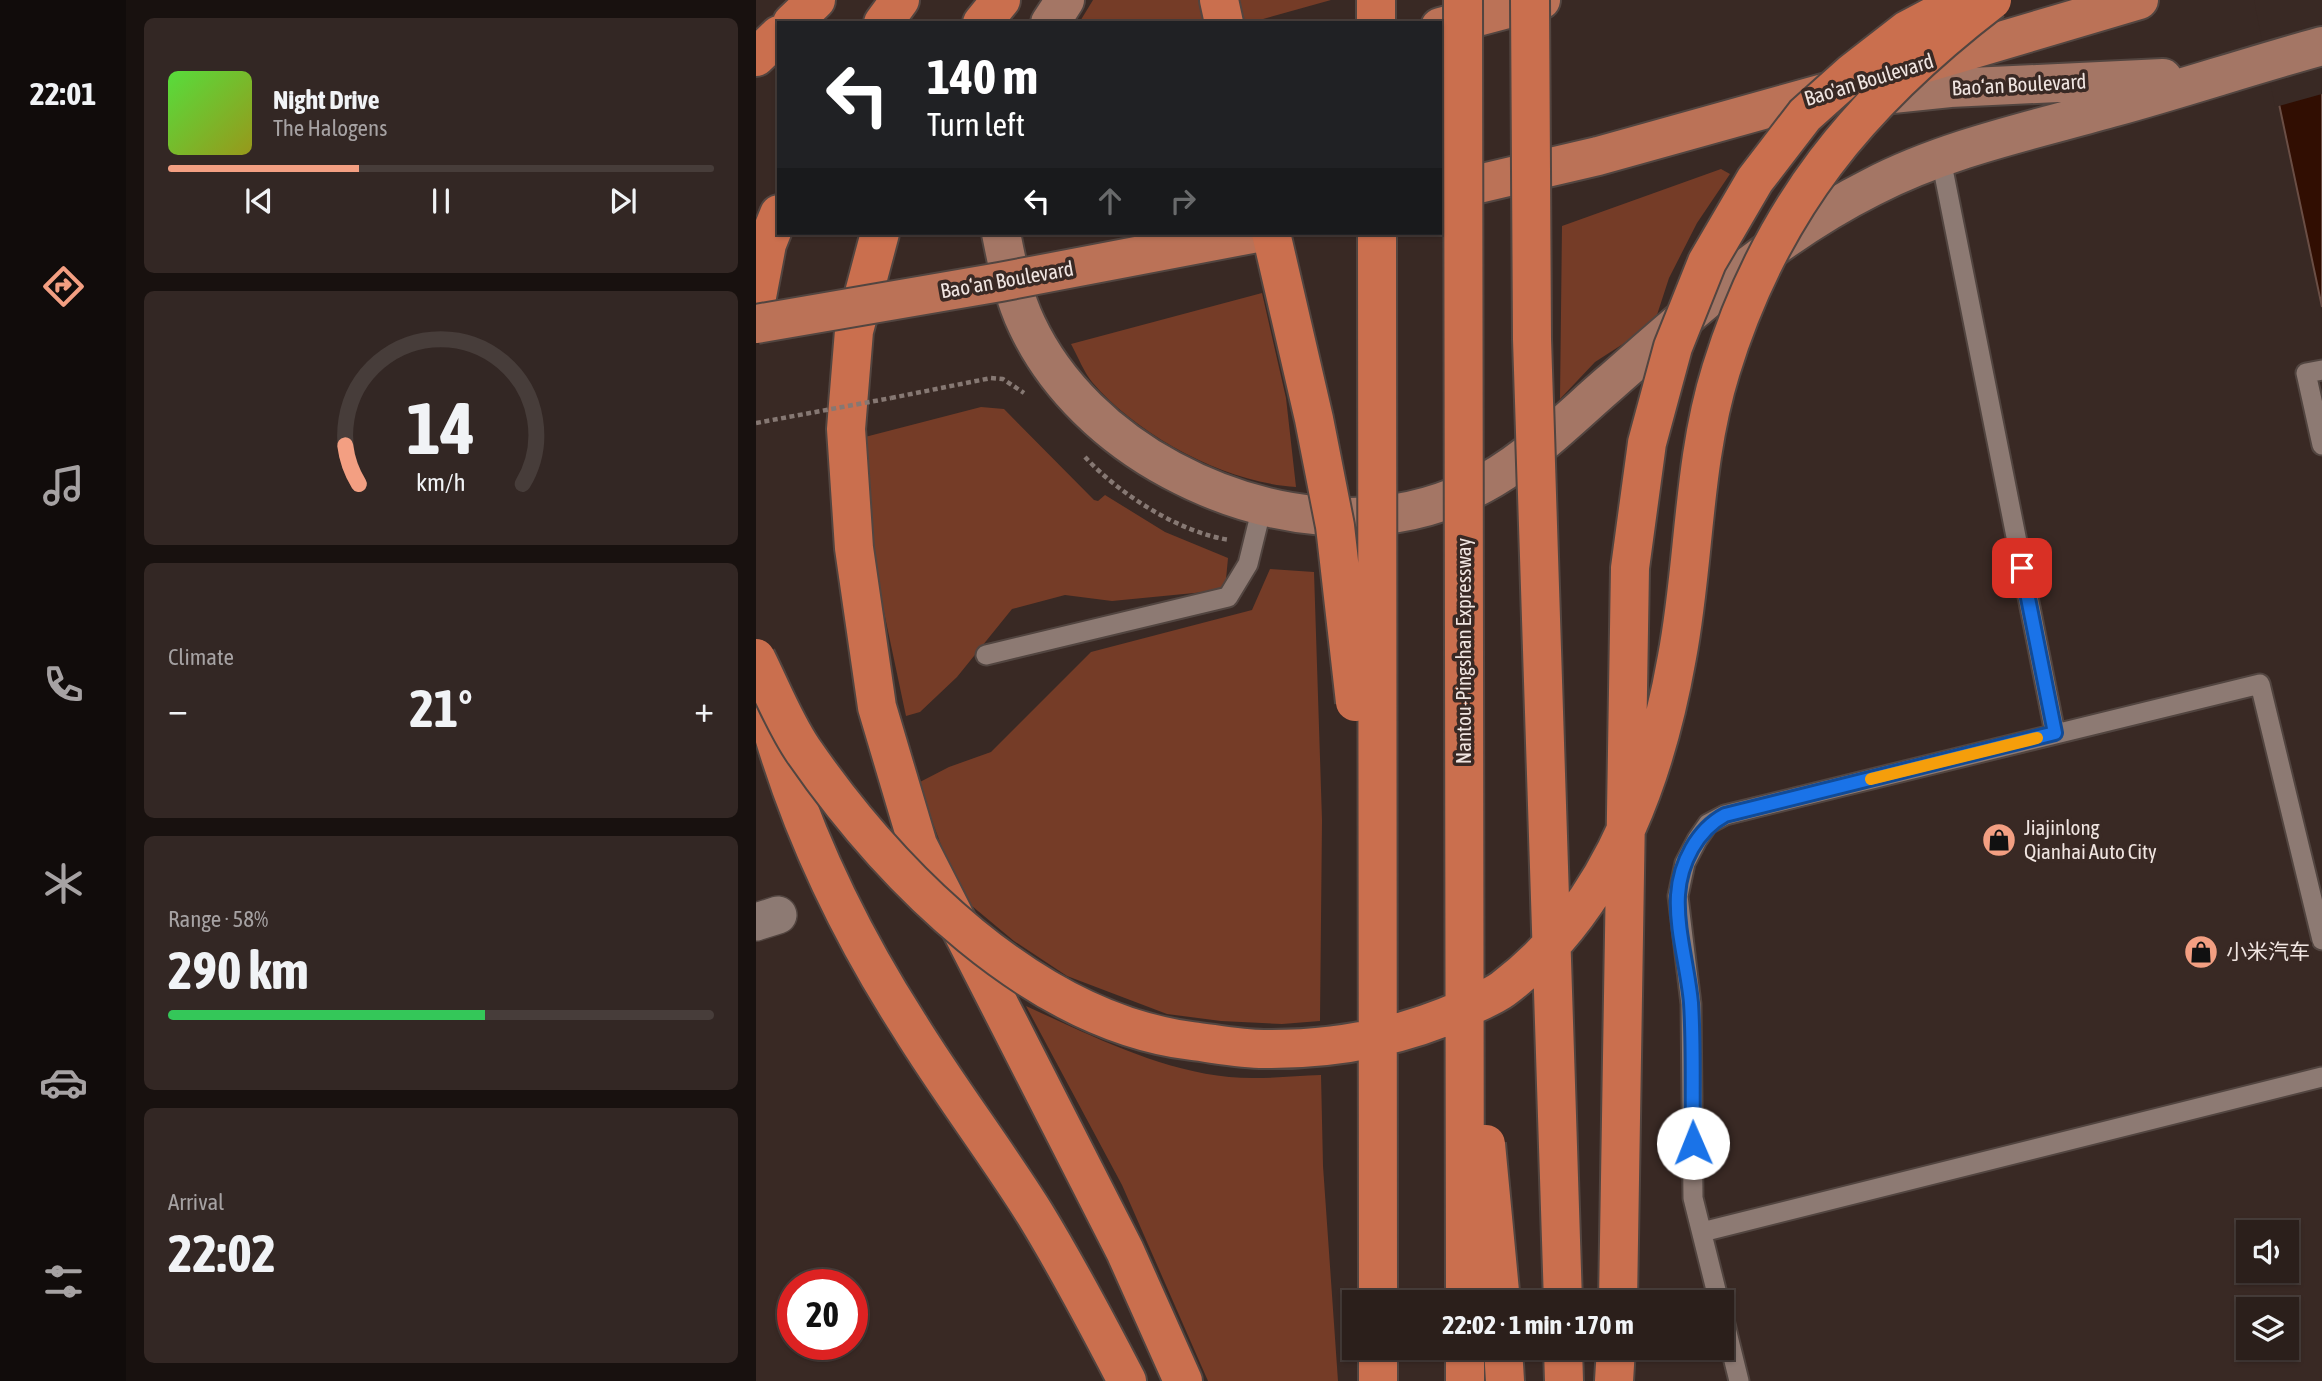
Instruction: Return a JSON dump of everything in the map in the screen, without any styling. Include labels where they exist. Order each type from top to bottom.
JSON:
[{"type":"highway","points":[[794,21],[816,0]]},
{"type":"highway","points":[[884,21],[900,0]]},
{"type":"highway","points":[[977,21],[989,0]]},
{"type":"highway","points":[[984,21],[1001,0]]},
{"type":"highway","points":[[1219,0],[1224,21]]},
{"type":"highway","points":[[1376,0],[1376,21]]},
{"type":"highway","name":"Nantou-Pingshan Expressway","points":[[1463,0],[1465,1290]]},
{"type":"highway","points":[[1530,0],[1532,339],[1563,1290]]},
{"type":"highway","points":[[1618,1290],[1630,568],[1647,443],[1673,347],[1707,262],[1755,180],[1805,115],[1853,72],[1907,30],[1964,0]]},
{"type":"highway","points":[[756,658],[801,747],[853,815],[911,880],[965,931],[1023,974],[1096,1014],[1173,1039],[1262,1049],[1350,1044],[1427,1026],[1499,992],[1560,938],[1606,871],[1640,797],[1663,727],[1679,651],[1707,432],[1720,373],[1750,290],[1793,204],[1845,136],[1900,79],[1992,0]]},
{"type":"highway","points":[[756,57],[777,37]]},
{"type":"highway","points":[[756,302],[767,244],[777,219]]},
{"type":"highway","points":[[879,235],[854,331],[846,429],[854,548],[877,707],[918,845],[1125,1251],[1183,1381]]},
{"type":"highway","points":[[1271,235],[1314,419],[1335,526],[1377,928]]},
{"type":"highway","points":[[1377,235],[1378,1290]]},
{"type":"highway","points":[[756,665],[774,743],[813,844],[857,935],[908,1025],[1034,1213],[1127,1381]]},
{"type":"highway","points":[[1464,930],[1500,1290]]},
{"type":"highway","points":[[1378,1360],[1378,1381]]},
{"type":"highway","points":[[1465,1360],[1465,1381]]},
{"type":"highway","points":[[1504,1360],[1505,1381]]},
{"type":"highway","points":[[1563,1360],[1564,1381]]},
{"type":"highway","points":[[1614,1381],[1615,1360]]},
{"type":"main road","points":[[1051,21],[1065,0]]},
{"type":"main road","points":[[1442,26],[1541,0]]},
{"type":"main road","name":"Bao'an Boulevard","points":[[1442,194],[1598,156],[1778,107],[2139,0]]},
{"type":"main road","name":"Bao‘an Boulevard","points":[[1778,107],[1950,88],[2229,72],[2322,46]]},
{"type":"main road","points":[[1002,235],[1025,323],[1048,365],[1078,399],[1118,436],[1162,465],[1228,496],[1262,507],[1339,517],[1381,516],[1427,507],[1471,490],[1542,443],[1716,291],[1819,216],[1874,185],[1941,159],[2229,72]]},
{"type":"main road","points":[[756,209],[777,204]]},
{"type":"main road","name":"Bao‘an Boulevard","points":[[756,324],[1000,282],[1247,235]]},
{"type":"main road","points":[[756,345],[1000,282]]},
{"type":"lane","points":[[1941,159],[2055,733]]},
{"type":"lane","points":[[2316,371],[2322,445]]},
{"type":"lane","points":[[986,655],[1228,597],[1248,564],[1262,507]]},
{"type":"lane","points":[[1716,1290],[1693,1198],[1691,1004],[1678,896],[1685,863],[1708,824],[1725,815],[2260,684],[2322,940]]},
{"type":"lane","points":[[1702,1232],[2322,1077]]},
{"type":"lane","points":[[1734,1358],[1740,1381]]},
{"type":"path","points":[[756,423],[991,378],[1003,379],[1025,394]]},
{"type":"path","points":[[1078,450],[1105,478]]},
{"type":"shaded area","points":[[1093,0],[1331,0],[1256,21],[1080,21]]},
{"type":"shaded area","points":[[2257,0],[2322,0],[2322,307]]},
{"type":"shaded area","points":[[1721,169],[1730,174],[1697,223],[1669,278],[1654,324],[1595,362],[1560,399],[1562,226]]},
{"type":"shaded area","points":[[1262,293],[1286,398],[1296,487],[1269,484],[1241,476],[1213,466],[1158,438],[1133,421],[1092,382],[1071,344]]},
{"type":"shaded area","points":[[981,407],[1004,409],[1094,500],[1098,501],[1105,495],[1165,532],[1228,558],[1225,590],[1112,601],[1065,595],[1012,609],[957,677],[920,712],[906,716],[874,565],[865,437]]},
{"type":"shaded area","points":[[1270,569],[1314,572],[1322,820],[1320,1021],[1282,1024],[1221,1021],[1167,1014],[1067,976],[1014,941],[960,896],[918,783],[949,767],[991,752],[1091,652],[1252,610]]},
{"type":"shaded area","points":[[1026,1006],[1125,1050],[1176,1067],[1240,1078],[1321,1075],[1323,1166],[1338,1381],[1208,1381],[1122,1185]]},
{"type":"pier","points":[[2254,0],[2322,0],[2322,94],[2275,107]]},
{"type":"slow traffic","points":[[1871,779],[2037,738]]},
{"type":"place","name":"Jiajinlong Qianhai Auto City","points":[[1999,840]]},
{"type":"place","name":"小米汽车","points":[[2201,952]]},
{"type":"route","points":[[1693,1143],[1691,1004],[1678,896],[1685,863],[1697,840],[1708,824],[1725,815],[2055,733],[2022,568]]}]
